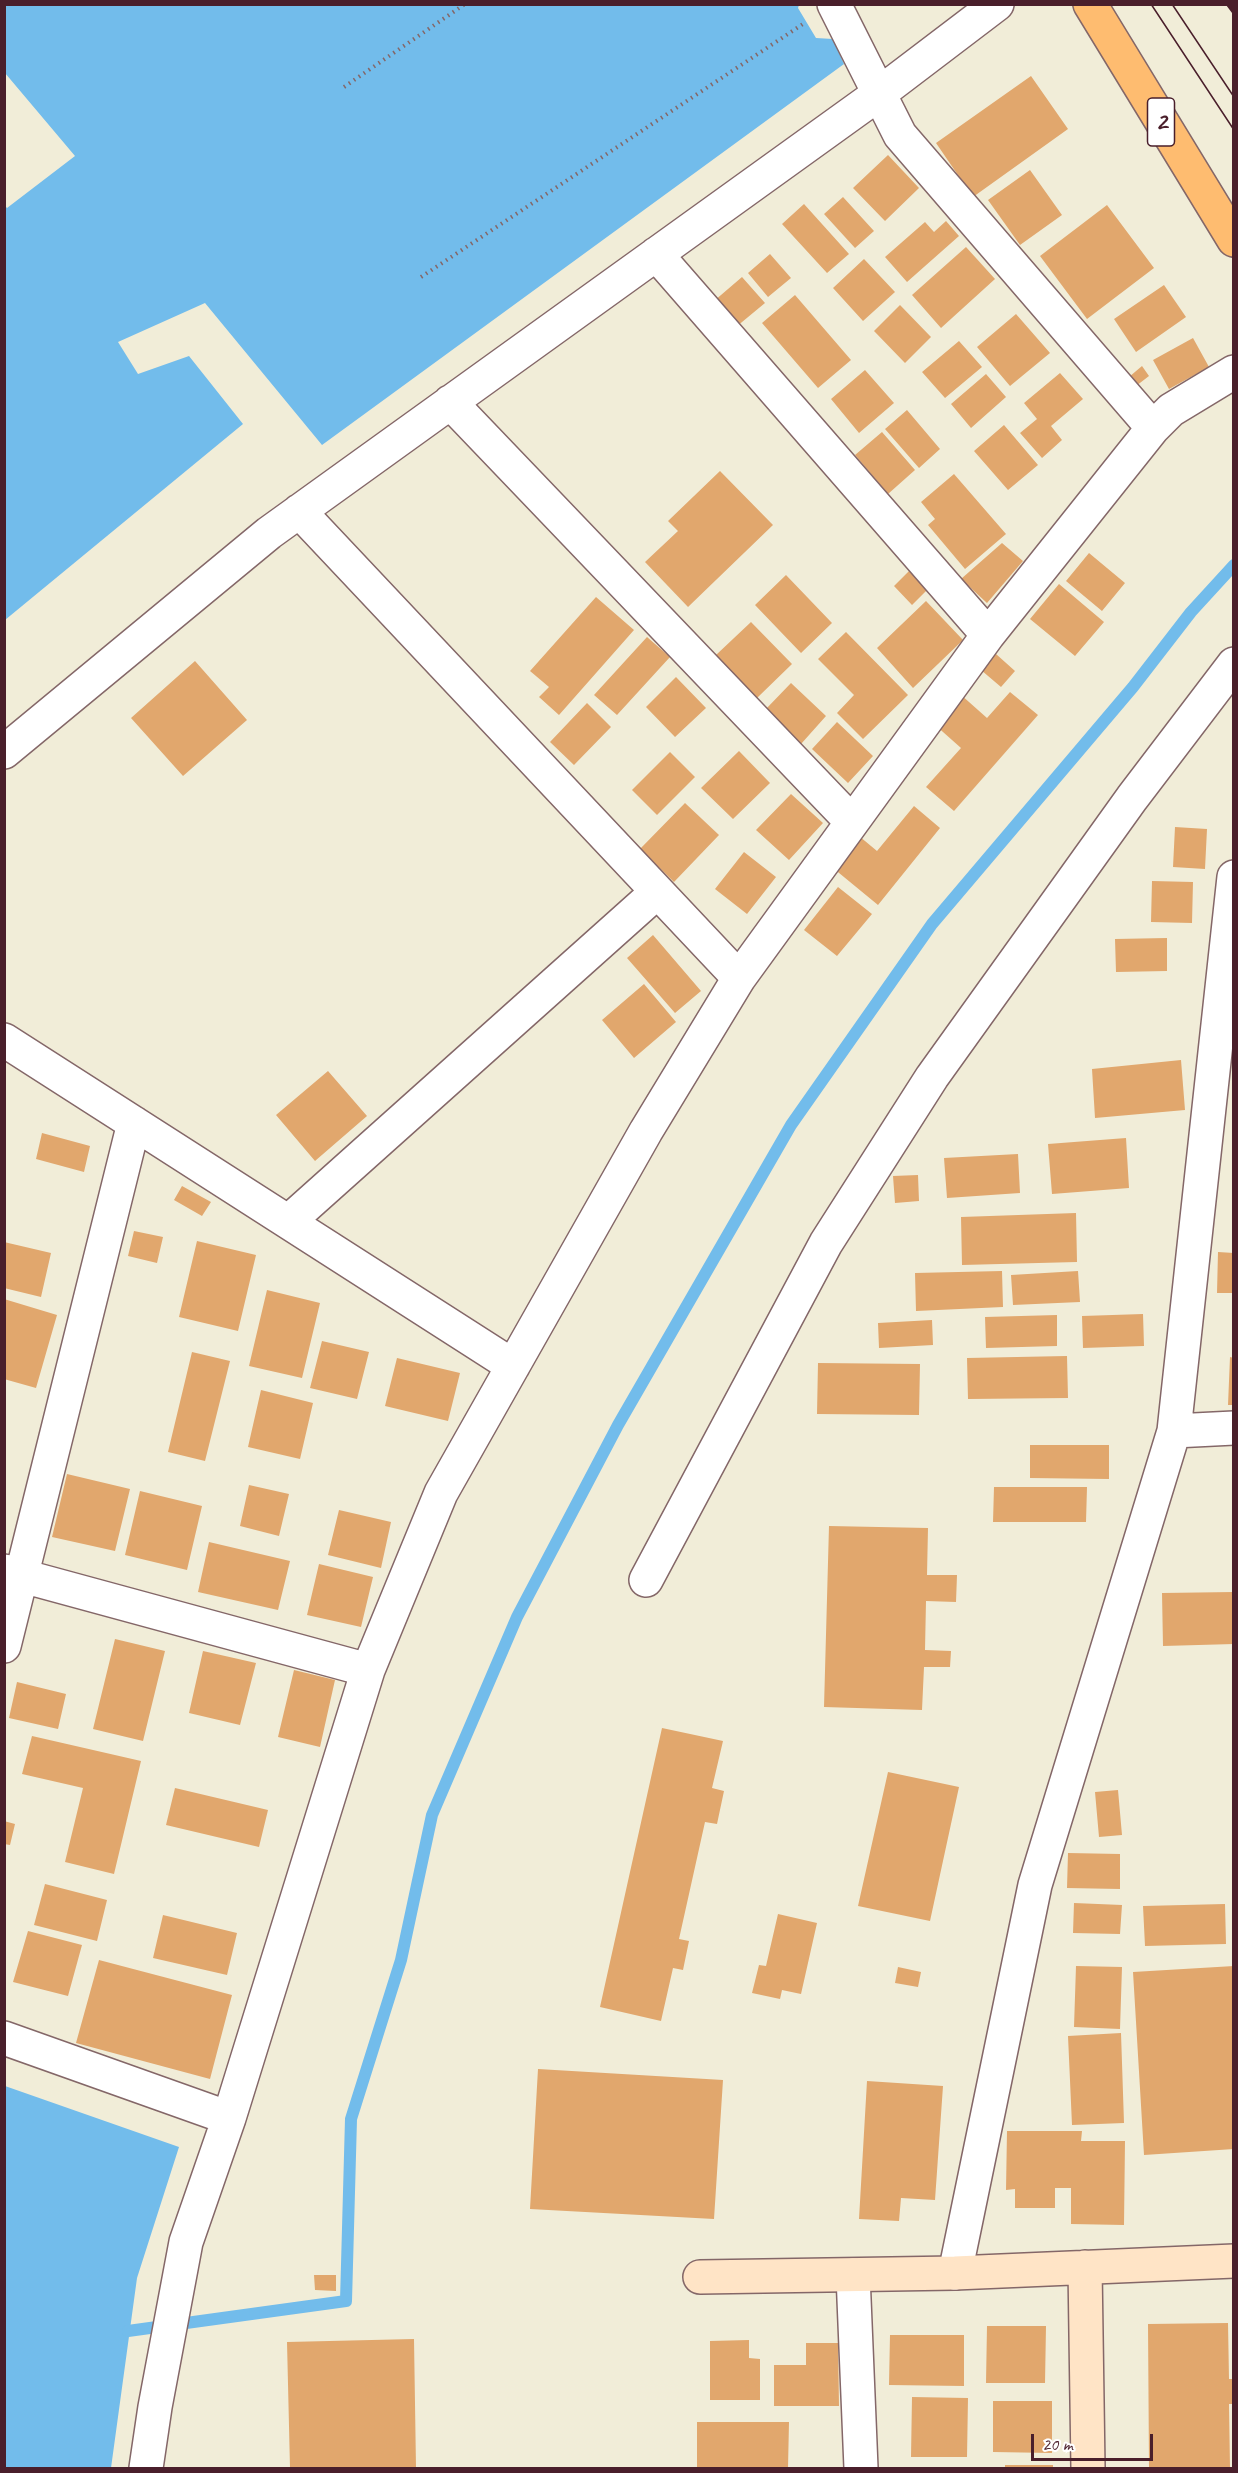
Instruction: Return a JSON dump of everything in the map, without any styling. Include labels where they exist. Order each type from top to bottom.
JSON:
[{"type":"highway","name":"2","points":[[1090,4],[1233,240]]},
{"type":"street","points":[[834,4],[900,135],[1153,428]]},
{"type":"street","points":[[4,752],[268,532],[880,93],[997,4]]},
{"type":"street","points":[[656,254],[988,634]]},
{"type":"street","points":[[146,2469],[186,2242],[229,2118],[369,1670],[441,1493],[646,1131],[739,978],[988,634],[1153,428],[1171,410],[1233,372]]},
{"type":"street","points":[[450,402],[852,822]]},
{"type":"street","points":[[299,511],[739,978]]},
{"type":"street","points":[[646,1580],[826,1243],[932,1077],[1132,798],[1233,664]]},
{"type":"street","points":[[955,2273],[1035,1885],[1174,1431],[1233,877]]},
{"type":"street","points":[[288,1222],[657,892]]},
{"type":"street","points":[[4,1040],[513,1366]]},
{"type":"street","points":[[4,1646],[13,1574],[134,1123]]},
{"type":"street","points":[[1174,1431],[1233,1428]]},
{"type":"street","points":[[13,1574],[369,1670]]},
{"type":"street","points":[[4,2038],[229,2118]]},
{"type":"street","points":[[700,2277],[955,2273],[1233,2261]]},
{"type":"street","points":[[1085,2267],[1088,2469]]},
{"type":"street","points":[[853,2275],[861,2469]]},
{"type":"path","points":[[344,87],[465,4]]},
{"type":"path","points":[[421,277],[806,22]]},
{"type":"water","points":[[5,4],[799,5],[798,8],[816,38],[833,39],[844,64],[322,445],[205,303],[118,342],[138,374],[189,356],[243,424],[5,620],[5,206],[7,208],[75,156],[5,73]]},
{"type":"water","points":[[5,2086],[179,2147],[137,2278],[111,2468],[5,2468]]},
{"type":"building","points":[[1031,76],[1068,129],[973,197],[936,143]]},
{"type":"building","points":[[888,155],[919,188],[885,221],[853,188]]},
{"type":"building","points":[[1030,170],[1062,215],[1020,245],[988,200]]},
{"type":"building","points":[[843,197],[874,231],[855,248],[824,214]]},
{"type":"building","points":[[804,204],[849,254],[827,273],[782,224]]},
{"type":"building","points":[[1107,205],[1154,268],[1087,319],[1040,256]]},
{"type":"building","points":[[946,221],[959,236],[907,282],[885,257],[925,222],[934,232]]},
{"type":"building","points":[[966,247],[995,279],[941,328],[912,295]]},
{"type":"building","points":[[770,254],[791,278],[768,297],[748,273]]},
{"type":"building","points":[[864,259],[895,292],[863,321],[833,288]]},
{"type":"building","points":[[742,277],[765,303],[736,327],[714,301]]},
{"type":"building","points":[[1164,285],[1186,317],[1136,352],[1114,319]]},
{"type":"building","points":[[795,295],[851,360],[818,388],[762,323]]},
{"type":"building","points":[[900,305],[931,337],[905,363],[874,331]]},
{"type":"building","points":[[1016,314],[1050,353],[1010,386],[977,347]]},
{"type":"building","points":[[1193,338],[1209,367],[1169,389],[1153,360]]},
{"type":"building","points":[[959,341],[982,367],[945,398],[922,372]]},
{"type":"building","points":[[1142,366],[1149,376],[1136,386],[1129,377]]},
{"type":"building","points":[[865,370],[894,403],[859,433],[831,399]]},
{"type":"building","points":[[1060,373],[1083,399],[1051,426],[1062,440],[1042,458],[1020,433],[1037,419],[1024,403]]},
{"type":"building","points":[[986,374],[1006,397],[971,428],[951,404]]},
{"type":"building","points":[[907,410],[940,449],[919,468],[885,429]]},
{"type":"building","points":[[1004,425],[1038,465],[1008,490],[974,451]]},
{"type":"building","points":[[882,432],[915,470],[888,494],[855,455]]},
{"type":"building","points":[[720,471],[773,525],[688,607],[645,562],[678,531],[668,521]]},
{"type":"building","points":[[954,474],[1006,534],[965,569],[928,525],[935,519],[921,502]]},
{"type":"building","points":[[1002,543],[1023,561],[987,603],[961,579]]},
{"type":"building","points":[[1089,553],[1125,583],[1102,611],[1066,581]]},
{"type":"building","points":[[909,571],[927,590],[912,605],[894,586]]},
{"type":"building","points":[[786,575],[832,623],[801,653],[755,605]]},
{"type":"building","points":[[1059,584],[1104,622],[1075,656],[1030,619]]},
{"type":"building","points":[[596,597],[634,630],[559,715],[539,697],[549,687],[530,671]]},
{"type":"building","points":[[926,601],[963,640],[913,688],[877,648]]},
{"type":"building","points":[[751,622],[792,664],[757,698],[716,655]]},
{"type":"building","points":[[846,632],[908,695],[863,739],[837,713],[854,695],[818,659]]},
{"type":"building","points":[[647,637],[670,657],[617,715],[594,695]]},
{"type":"building","points":[[996,654],[1015,671],[1001,687],[981,670]]},
{"type":"building","points":[[195,661],[247,720],[183,776],[131,718]]},
{"type":"building","points":[[676,677],[706,708],[675,737],[646,707]]},
{"type":"building","points":[[791,683],[826,716],[801,744],[765,710]]},
{"type":"building","points":[[1010,692],[1038,715],[954,811],[926,787],[961,748],[934,724],[960,694],[987,718]]},
{"type":"building","points":[[587,703],[611,727],[574,765],[550,742]]},
{"type":"building","points":[[837,722],[873,756],[848,783],[812,749]]},
{"type":"building","points":[[739,751],[770,783],[733,819],[701,788]]},
{"type":"building","points":[[670,752],[695,777],[657,815],[632,790]]},
{"type":"building","points":[[791,794],[823,823],[789,860],[756,830]]},
{"type":"building","points":[[685,803],[719,835],[674,882],[640,849]]},
{"type":"building","points":[[914,806],[940,828],[878,905],[833,868],[859,836],[877,851]]},
{"type":"building","points":[[1175,827],[1207,829],[1205,869],[1173,867]]},
{"type":"building","points":[[744,852],[776,877],[747,914],[715,889]]},
{"type":"building","points":[[1152,881],[1193,882],[1192,923],[1151,922]]},
{"type":"building","points":[[838,887],[872,914],[837,956],[804,930]]},
{"type":"building","points":[[653,935],[701,991],[675,1013],[627,958]]},
{"type":"building","points":[[1167,938],[1167,971],[1116,972],[1115,939]]},
{"type":"building","points":[[644,984],[676,1022],[634,1058],[602,1020]]},
{"type":"building","points":[[1181,1060],[1185,1110],[1095,1118],[1092,1069]]},
{"type":"building","points":[[328,1071],[367,1116],[315,1161],[276,1115]]},
{"type":"building","points":[[42,1133],[90,1146],[84,1172],[36,1159]]},
{"type":"building","points":[[1126,1138],[1129,1188],[1052,1194],[1048,1144]]},
{"type":"building","points":[[1018,1154],[1020,1193],[947,1198],[944,1158]]},
{"type":"building","points":[[918,1175],[919,1201],[895,1203],[893,1176]]},
{"type":"building","points":[[182,1186],[211,1202],[202,1216],[174,1200]]},
{"type":"building","points":[[1076,1213],[1077,1262],[962,1265],[961,1217]]},
{"type":"building","points":[[134,1231],[163,1237],[157,1263],[128,1256]]},
{"type":"building","points":[[197,1241],[256,1255],[238,1331],[179,1317]]},
{"type":"building","points":[[4,1242],[51,1253],[41,1297],[4,1288]]},
{"type":"building","points":[[1218,1252],[1234,1253],[1234,1293],[1217,1293]]},
{"type":"building","points":[[1002,1271],[1003,1307],[916,1311],[915,1273]]},
{"type":"building","points":[[1078,1271],[1080,1302],[1013,1305],[1011,1275]]},
{"type":"building","points":[[267,1290],[320,1303],[302,1378],[249,1366]]},
{"type":"building","points":[[4,1299],[57,1315],[36,1388],[4,1379]]},
{"type":"building","points":[[1143,1314],[1144,1346],[1083,1348],[1082,1316]]},
{"type":"building","points":[[1057,1315],[1057,1346],[986,1348],[985,1317]]},
{"type":"building","points":[[932,1320],[933,1345],[879,1348],[878,1323]]},
{"type":"building","points":[[322,1341],[369,1352],[357,1399],[310,1388]]},
{"type":"building","points":[[192,1352],[230,1361],[205,1461],[168,1452]]},
{"type":"building","points":[[1067,1356],[1068,1398],[968,1399],[967,1358]]},
{"type":"building","points":[[1230,1357],[1234,1358],[1234,1405],[1228,1405]]},
{"type":"building","points":[[397,1358],[460,1373],[448,1421],[385,1406]]},
{"type":"building","points":[[818,1363],[920,1364],[919,1415],[817,1414]]},
{"type":"building","points":[[261,1390],[313,1403],[300,1459],[248,1447]]},
{"type":"building","points":[[1030,1445],[1109,1445],[1109,1479],[1030,1478]]},
{"type":"building","points":[[67,1474],[130,1489],[115,1551],[52,1537]]},
{"type":"building","points":[[249,1485],[289,1494],[279,1536],[240,1526]]},
{"type":"building","points":[[994,1487],[1087,1487],[1086,1522],[993,1522]]},
{"type":"building","points":[[140,1491],[202,1506],[187,1570],[125,1555]]},
{"type":"building","points":[[339,1510],[391,1522],[381,1568],[328,1555]]},
{"type":"building","points":[[829,1526],[928,1528],[927,1575],[957,1575],[956,1602],[926,1601],[925,1650],[951,1651],[950,1667],[924,1667],[922,1710],[824,1707]]},
{"type":"building","points":[[209,1542],[290,1561],[278,1610],[198,1592]]},
{"type":"building","points":[[319,1564],[373,1577],[361,1627],[307,1615]]},
{"type":"building","points":[[1234,1592],[1234,1644],[1163,1646],[1162,1593]]},
{"type":"building","points":[[115,1639],[165,1651],[143,1741],[93,1729]]},
{"type":"building","points":[[203,1651],[256,1663],[240,1725],[189,1713]]},
{"type":"building","points":[[294,1670],[335,1680],[320,1747],[278,1737]]},
{"type":"building","points":[[17,1682],[66,1694],[58,1729],[9,1718]]},
{"type":"building","points":[[662,1728],[723,1741],[712,1788],[724,1791],[717,1824],[705,1822],[679,1939],[689,1941],[683,1970],[673,1968],[661,2021],[600,2007]]},
{"type":"building","points":[[32,1736],[141,1761],[114,1874],[65,1862],[83,1788],[22,1774]]},
{"type":"building","points":[[888,1772],[959,1787],[930,1921],[858,1906]]},
{"type":"building","points":[[175,1788],[268,1810],[259,1847],[166,1825]]},
{"type":"building","points":[[1118,1790],[1122,1835],[1099,1837],[1095,1792]]},
{"type":"building","points":[[4,1821],[15,1824],[10,1845],[4,1844]]},
{"type":"building","points":[[1068,1853],[1120,1854],[1120,1889],[1067,1888]]},
{"type":"building","points":[[45,1884],[107,1900],[97,1941],[34,1925]]},
{"type":"building","points":[[1074,1903],[1122,1905],[1120,1934],[1073,1933]]},
{"type":"building","points":[[1225,1904],[1226,1944],[1145,1946],[1143,1906]]},
{"type":"building","points":[[778,1914],[817,1923],[801,1994],[782,1990],[780,1999],[752,1993],[759,1965],[766,1966]]},
{"type":"building","points":[[163,1915],[237,1933],[227,1975],[153,1958]]},
{"type":"building","points":[[28,1931],[82,1945],[68,1996],[13,1982]]},
{"type":"building","points":[[99,1960],[232,1995],[210,2079],[76,2043]]},
{"type":"building","points":[[1076,1966],[1122,1967],[1120,2029],[1074,2027]]},
{"type":"building","points":[[1234,1966],[1234,2149],[1144,2155],[1133,1972]]},
{"type":"building","points":[[898,1967],[921,1972],[918,1987],[895,1983]]},
{"type":"building","points":[[1121,2033],[1124,2123],[1072,2125],[1068,2036]]},
{"type":"building","points":[[538,2069],[723,2080],[714,2219],[530,2209]]},
{"type":"building","points":[[867,2081],[943,2086],[935,2200],[901,2198],[899,2221],[859,2219]]},
{"type":"building","points":[[1007,2131],[1082,2131],[1081,2141],[1125,2141],[1124,2225],[1071,2224],[1071,2188],[1055,2188],[1055,2208],[1015,2208],[1015,2189],[1006,2190]]},
{"type":"building","points":[[314,2275],[336,2275],[336,2291],[315,2290]]},
{"type":"building","points":[[1228,2323],[1229,2379],[1234,2379],[1234,2404],[1229,2404],[1230,2468],[1149,2468],[1148,2324]]},
{"type":"building","points":[[987,2326],[1046,2326],[1045,2383],[986,2383]]},
{"type":"building","points":[[890,2335],[964,2335],[964,2386],[889,2385]]},
{"type":"building","points":[[414,2339],[416,2468],[290,2468],[287,2342]]},
{"type":"building","points":[[749,2340],[749,2358],[760,2359],[760,2400],[710,2400],[710,2341]]},
{"type":"building","points":[[806,2343],[838,2343],[839,2406],[774,2406],[774,2365],[806,2365]]},
{"type":"building","points":[[912,2397],[968,2398],[967,2457],[911,2457]]},
{"type":"building","points":[[993,2401],[1052,2401],[1052,2453],[993,2452]]},
{"type":"building","points":[[697,2422],[789,2422],[788,2468],[697,2468]]},
{"type":"building","points":[[1005,2465],[1053,2465],[1053,2468],[1005,2468]]},
{"type":"waterway","points":[[128,2331],[346,2301],[351,2119],[401,1960],[432,1815],[517,1617],[618,1425],[791,1125],[932,924],[1133,687],[1191,612],[1234,565]]},
{"type":"tram line","points":[[1151,4],[1234,130]]},
{"type":"tram line","points":[[1172,4],[1234,97]]},
{"type":"railway","points":[[1228,4],[1234,12]]}]
